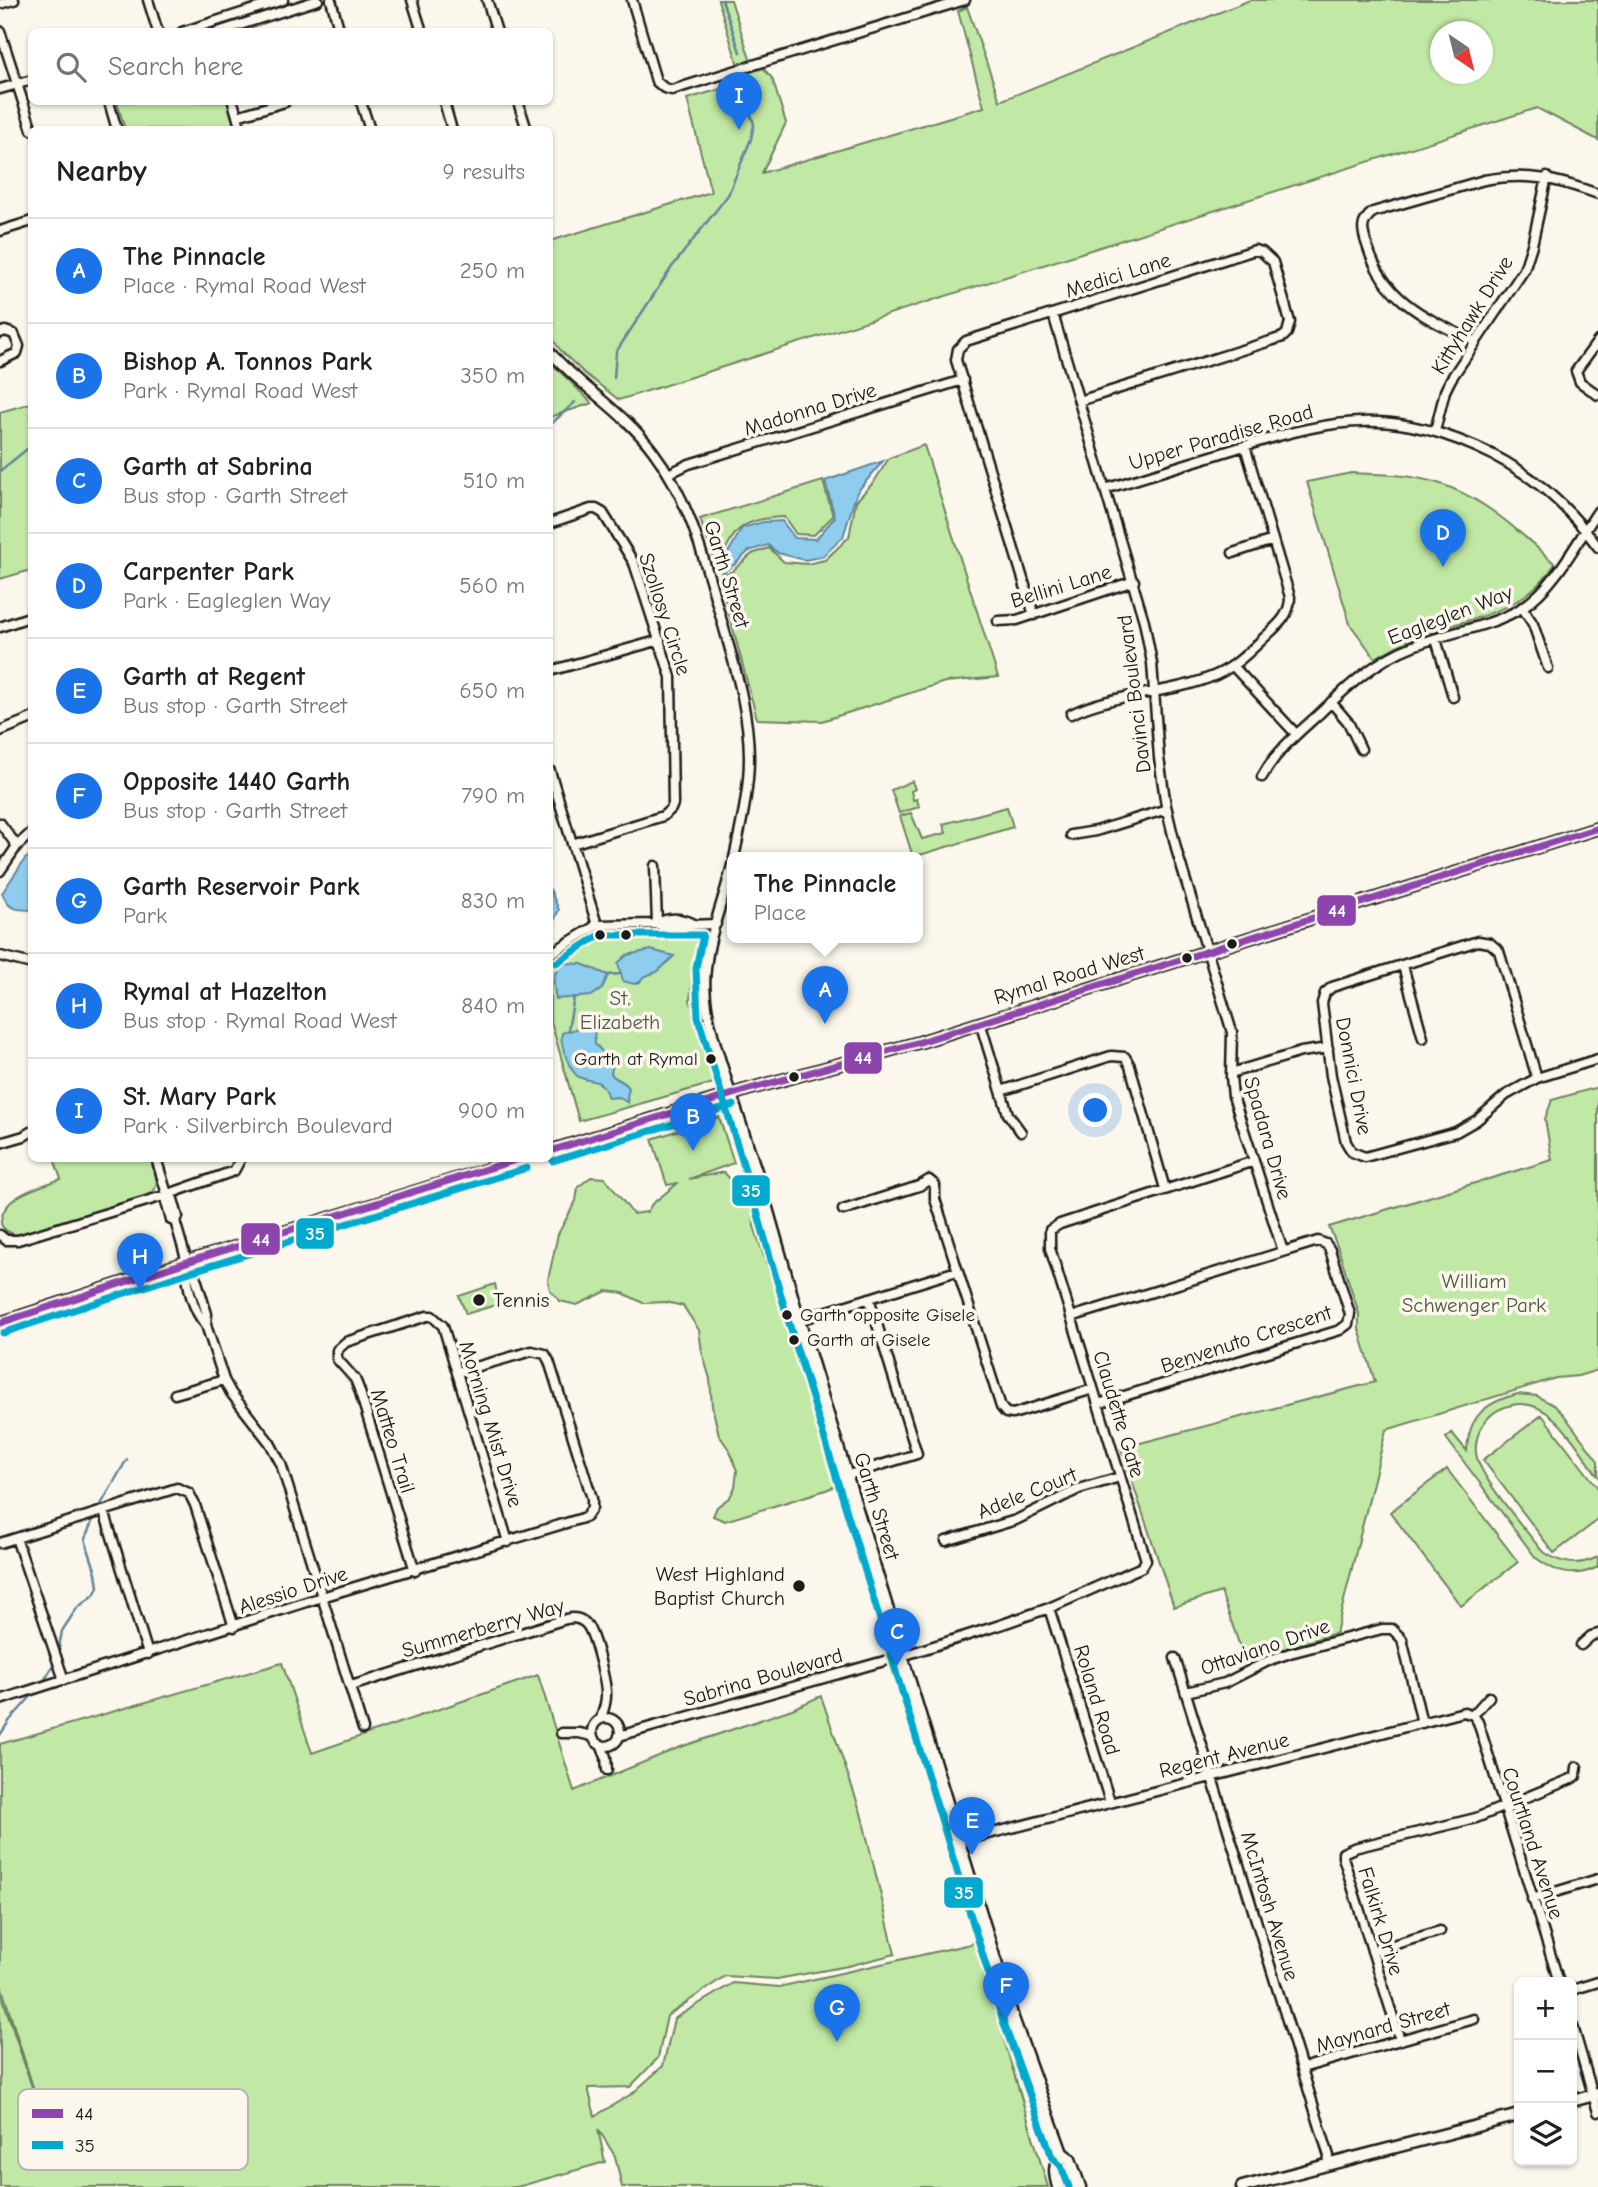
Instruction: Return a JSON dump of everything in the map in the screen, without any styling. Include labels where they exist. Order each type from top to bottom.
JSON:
[{"type":"main road","name":"Rymal Road West","points":[[553,1150],[980,1023],[1598,828]]},
{"type":"main road","name":"Garth Street","points":[[731,1095],[1016,2026],[1062,2153],[1070,2159],[1080,2187]]},
{"type":"main road","points":[[0,1323],[511,1162]]},
{"type":"main road","points":[[1577,2100],[1596,2095]]},
{"type":"main road","points":[[1242,2187],[1514,2116]]},
{"type":"main road","name":"Garth Street","points":[[1058,2187],[1054,2172],[1062,2153]]},
{"type":"street","points":[[0,4],[14,0]]},
{"type":"street","points":[[148,0],[157,28]]},
{"type":"street","points":[[210,27],[283,0]]},
{"type":"street","points":[[230,28],[318,0]]},
{"type":"street","points":[[331,0],[339,28]]},
{"type":"street","points":[[412,0],[421,28]]},
{"type":"street","points":[[487,0],[496,28]]},
{"type":"street","points":[[632,0],[656,81],[664,88],[672,90],[965,0]]},
{"type":"street","points":[[0,31],[31,126]]},
{"type":"street","points":[[0,89],[28,80]]},
{"type":"street","points":[[110,105],[116,126]]},
{"type":"street","points":[[234,105],[240,126]]},
{"type":"street","points":[[237,116],[275,105]]},
{"type":"street","points":[[362,105],[369,126]]},
{"type":"street","points":[[445,105],[451,126]]},
{"type":"street","points":[[519,105],[526,126]]},
{"type":"street","points":[[1476,342],[1425,318],[1394,293],[1378,271],[1367,248],[1363,223],[1373,212],[1484,180],[1517,175],[1547,177],[1598,194]]},
{"type":"street","name":"Kittyhawk Drive","points":[[1435,431],[1451,379],[1524,270],[1547,177]]},
{"type":"street","points":[[0,231],[28,222]]},
{"type":"street","name":"Medici Lane","points":[[1034,615],[956,360],[956,354],[962,344],[1255,250],[1262,252],[1273,262],[1290,322],[1283,337],[1079,401]]},
{"type":"street","name":"Davinci Boulevard","points":[[1053,314],[1134,581],[1147,636],[1167,809],[1207,952]]},
{"type":"street","points":[[0,332],[13,334],[19,346],[17,353],[0,361]]},
{"type":"street","points":[[1598,341],[1576,371],[1580,382],[1598,395]]},
{"type":"street","name":"Garth Street","points":[[553,355],[576,379],[618,412],[637,431],[668,474],[690,517],[738,677],[746,715],[748,777],[735,852]]},
{"type":"street","name":"Madonna Drive","points":[[668,474],[689,464],[963,380]]},
{"type":"street","name":"Upper Paradise Road","points":[[1105,489],[1311,427],[1352,422],[1393,423],[1435,431],[1481,449],[1513,466],[1550,492],[1598,547]]},
{"type":"street","points":[[1071,714],[1099,702],[1205,679],[1233,666],[1287,614],[1290,597],[1245,446]]},
{"type":"street","name":"Szollosy Circle","points":[[553,522],[591,509],[603,513],[634,564],[671,677],[671,809],[663,816],[572,845]]},
{"type":"street","name":"Eagleglen Way","points":[[1262,777],[1276,755],[1296,734],[1381,662],[1413,646],[1501,617],[1522,607],[1543,590],[1598,511]]},
{"type":"street","points":[[1233,553],[1273,540]]},
{"type":"street","name":"Bellini Lane","points":[[998,621],[1017,620],[1034,615],[1134,581]]},
{"type":"street","points":[[1522,607],[1533,624],[1548,668]]},
{"type":"street","points":[[0,626],[28,617]]},
{"type":"street","points":[[1436,639],[1453,696]]},
{"type":"street","points":[[553,670],[660,640]]},
{"type":"street","points":[[1233,666],[1296,734]]},
{"type":"street","points":[[1331,702],[1348,722],[1362,749]]},
{"type":"street","points":[[0,731],[28,720]]},
{"type":"street","points":[[553,781],[597,925]]},
{"type":"street","points":[[1071,835],[1096,831],[1167,809]]},
{"type":"street","points":[[0,823],[17,846]]},
{"type":"street","points":[[0,871],[17,846],[28,836]]},
{"type":"street","points":[[655,866],[657,924]]},
{"type":"street","name":"Garth Street","points":[[727,883],[706,968],[706,999],[731,1095]]},
{"type":"street","points":[[553,952],[597,925],[657,924],[663,920],[685,919],[694,924],[716,924]]},
{"type":"street","name":"Donnici Drive","points":[[1537,1078],[1499,951],[1490,943],[1478,942],[1332,987],[1325,993],[1322,1003],[1331,1076],[1346,1142],[1352,1152],[1365,1157],[1456,1132],[1477,1120],[1506,1095],[1537,1078],[1598,1059]]},
{"type":"street","name":"Spadara Drive","points":[[1207,952],[1232,1032],[1233,1096],[1283,1251]]},
{"type":"street","points":[[0,956],[28,963]]},
{"type":"street","points":[[1403,966],[1423,1038]]},
{"type":"street","points":[[980,1023],[1008,1114],[1021,1132]]},
{"type":"street","points":[[1231,1073],[1301,1052],[1328,1048]]},
{"type":"street","points":[[1000,1091],[1111,1056],[1125,1057],[1130,1066],[1166,1189]]},
{"type":"street","points":[[0,1143],[28,1134]]},
{"type":"street","name":"Claudette Gate","points":[[902,1656],[1049,1608],[1145,1564],[1050,1248],[1050,1230],[1060,1223],[1254,1161]]},
{"type":"street","points":[[157,1162],[167,1194],[166,1202],[171,1220],[175,1221],[187,1262],[186,1278],[200,1317],[206,1325],[231,1393],[276,1452],[363,1728]]},
{"type":"street","points":[[0,1235],[6,1240],[18,1240],[234,1171],[239,1162]]},
{"type":"street","points":[[843,1210],[929,1181],[935,1185],[935,1199],[1001,1407],[1006,1413],[1013,1414],[1093,1389]]},
{"type":"street","name":"Benvenuto Crescent","points":[[1071,1317],[1318,1241],[1326,1244],[1330,1250],[1350,1314],[1349,1324],[1340,1330],[1098,1404]]},
{"type":"street","points":[[799,1320],[957,1271]]},
{"type":"street","points":[[848,1475],[918,1454],[869,1298]]},
{"type":"street","name":"Matteo Trail","points":[[415,1570],[359,1389],[355,1379],[337,1359],[337,1350],[346,1342],[358,1338],[427,1317],[436,1319]]},
{"type":"street","name":"Morning Mist Drive","points":[[436,1319],[443,1326],[458,1372],[508,1542]]},
{"type":"street","name":"Alessio Drive","points":[[0,1700],[322,1597],[586,1517],[592,1508],[592,1497],[545,1354],[532,1351],[458,1372]]},
{"type":"street","points":[[175,1394],[224,1380]]},
{"type":"street","name":"Adele Court","points":[[946,1541],[1016,1520],[1079,1489],[1120,1477]]},
{"type":"street","points":[[0,1543],[177,1489],[189,1493],[195,1504],[234,1627]]},
{"type":"street","points":[[104,1511],[148,1654]]},
{"type":"street","points":[[16,1538],[64,1680]]},
{"type":"street","name":"Roland Road","points":[[1049,1608],[1110,1802]]},
{"type":"street","name":"Summerberry Way","points":[[351,1686],[572,1618],[582,1620],[589,1629],[606,1683],[606,1701],[601,1718]]},
{"type":"street","name":"Ottaviano Drive","points":[[1186,1692],[1224,1683],[1290,1653],[1382,1629],[1392,1629],[1402,1639],[1422,1723]]},
{"type":"street","points":[[1581,1645],[1591,1636],[1598,1634]]},
{"type":"street","name":"Sabrina Boulevard","points":[[619,1736],[902,1656]]},
{"type":"street","name":"McIntosh Avenue","points":[[1175,1658],[1302,2067],[1329,2157],[1328,2164]]},
{"type":"street","points":[[1473,1715],[1489,1697]]},
{"type":"street","name":"Summerberry Way","points":[[606,1701],[612,1719]]},
{"type":"street","name":"Regent Avenue","points":[[959,1838],[973,1838],[1464,1712],[1473,1715]]},
{"type":"street","name":"Courtland Avenue","points":[[1473,1715],[1478,1722],[1557,1977]]},
{"type":"street","points":[[592,1732],[595,1722],[601,1718],[612,1719],[619,1727],[634,1731]]},
{"type":"street","points":[[606,1757],[619,1736],[619,1727]]},
{"type":"street","points":[[561,1733],[592,1732]]},
{"type":"street","points":[[592,1732],[606,1757],[607,1770]]},
{"type":"street","points":[[601,1745],[611,1745]]},
{"type":"street","points":[[1504,1808],[1571,1779],[1576,1776],[1577,1767]]},
{"type":"street","name":"Falkirk Drive","points":[[1400,2040],[1343,1853],[1504,1808]]},
{"type":"street","points":[[1532,1899],[1598,1879]]},
{"type":"street","points":[[1372,1951],[1440,1931]]},
{"type":"street","points":[[1577,1988],[1598,1982]]},
{"type":"street","name":"Maynard Street","points":[[1302,2067],[1474,2019]]},
{"type":"street","points":[[1577,2038],[1596,2095],[1598,2112]]},
{"type":"green space","points":[[718,0],[731,0],[751,62],[738,65]]},
{"type":"green space","points":[[1250,0],[1598,0],[1598,140],[1537,108],[619,400],[562,352],[553,340],[553,240],[711,192],[687,99],[724,88],[722,81],[763,68],[772,78],[786,123],[762,173],[984,107],[958,11],[967,7],[1000,101]]},
{"type":"green space","points":[[118,105],[229,105],[236,126],[124,126]]},
{"type":"green space","points":[[553,365],[592,403],[553,416]]},
{"type":"green space","points":[[28,404],[28,571],[0,579],[0,412]]},
{"type":"green space","points":[[924,445],[998,677],[945,682],[822,721],[757,719],[719,576],[731,572],[752,554],[769,548],[784,562],[807,564],[825,560],[849,537],[856,501],[874,482],[889,458]]},
{"type":"green space","points":[[1351,473],[1417,478],[1445,485],[1496,513],[1555,564],[1532,590],[1504,608],[1423,635],[1375,658],[1350,624],[1307,482]]},
{"type":"green space","points":[[823,481],[833,516],[814,535],[796,534],[784,517],[758,520],[740,528],[734,535],[718,569],[700,519]]},
{"type":"green space","points":[[912,781],[915,789],[911,791],[913,800],[917,799],[919,807],[899,813],[891,790]]},
{"type":"green space","points":[[1007,807],[1013,827],[923,854],[911,852],[900,816],[911,813],[922,839],[946,833],[943,824]]},
{"type":"green space","name":"St. Elizabeth","points":[[697,936],[690,1000],[717,1082],[579,1121],[553,1029],[553,964],[599,937]]},
{"type":"green space","name":"William Schwenger Park","points":[[1598,1087],[1598,1370],[1578,1376],[1556,1378],[1386,1430],[1336,1633],[1245,1661],[1221,1592],[1174,1607],[1121,1448],[1375,1382],[1359,1329],[1359,1314],[1329,1227],[1552,1160],[1545,1119],[1552,1100]]},
{"type":"green space","points":[[719,1117],[734,1163],[689,1179],[724,1172],[753,1206],[754,1226],[839,1484],[725,1521],[713,1516],[717,1507],[730,1497],[735,1487],[737,1471],[730,1451],[719,1435],[699,1330],[683,1306],[665,1302],[643,1303],[623,1293],[607,1291],[577,1305],[560,1301],[550,1290],[548,1280],[558,1234],[576,1201],[578,1187],[591,1177],[605,1178],[633,1214],[647,1212],[652,1204],[678,1183],[667,1185],[652,1139]]},
{"type":"green space","points":[[55,1162],[152,1162],[156,1187],[150,1195],[18,1235],[4,1229],[1,1224],[7,1206],[24,1193],[61,1179]]},
{"type":"green space","name":"Tennis","points":[[495,1284],[499,1304],[466,1314],[459,1296]]},
{"type":"green space","points":[[1518,1394],[1537,1396],[1555,1406],[1564,1415],[1598,1461],[1598,1476],[1573,1439],[1552,1416],[1540,1408],[1526,1404],[1502,1408],[1485,1422],[1476,1447],[1481,1468],[1496,1492],[1542,1551],[1569,1563],[1598,1557],[1598,1567],[1589,1571],[1566,1573],[1536,1558],[1446,1438],[1452,1433],[1467,1451],[1471,1428],[1481,1412],[1497,1401]]},
{"type":"green space","points":[[1542,1415],[1598,1488],[1598,1520],[1554,1553],[1483,1460]]},
{"type":"green space","points":[[1447,1469],[1518,1562],[1461,1606],[1390,1512]]},
{"type":"green space","points":[[282,1663],[312,1753],[538,1675],[574,1791],[678,1748],[792,1709],[821,1696],[861,1813],[895,1954],[777,1979],[725,1976],[667,2016],[658,2058],[630,2087],[588,2088],[595,2116],[633,2093],[663,2066],[674,2019],[733,1983],[779,1987],[975,1943],[1048,2187],[622,2187],[615,2156],[598,2129],[605,2162],[517,2187],[0,2187],[0,1990],[33,2089],[18,2089],[18,2170],[248,2170],[248,2089],[34,2089],[0,1982],[0,1744]]},
{"type":"water","points":[[883,461],[857,492],[843,537],[823,556],[805,560],[778,553],[768,545],[749,551],[721,574],[724,560],[742,528],[763,522],[782,521],[795,538],[816,539],[835,517],[825,481]]},
{"type":"water","points":[[28,857],[28,910],[10,906],[2,893]]},
{"type":"water","points":[[553,896],[559,910],[553,923]]},
{"type":"water","points":[[651,950],[674,956],[657,972],[643,977],[640,982],[634,984],[623,981],[618,963],[627,955]]},
{"type":"water","points":[[564,963],[582,964],[608,975],[602,989],[591,996],[556,999],[555,974]]},
{"type":"water","points":[[594,1026],[595,1044],[613,1063],[612,1075],[629,1088],[628,1103],[619,1097],[608,1098],[603,1086],[579,1077],[569,1064],[562,1043],[562,1033]]},
{"type":"waterway","points":[[722,0],[740,52]]},
{"type":"waterway","points":[[614,378],[616,352],[672,267],[728,195],[751,139],[754,124],[740,84]]},
{"type":"waterway","points":[[553,422],[575,402]]},
{"type":"waterway","points":[[0,471],[28,448]]},
{"type":"waterway","points":[[608,975],[620,974]]},
{"type":"waterway","points":[[568,1030],[574,997]]},
{"type":"waterway","points":[[99,1508],[127,1459]]},
{"type":"waterway","points":[[58,1653],[62,1631],[77,1608],[94,1595],[98,1587],[85,1539],[94,1517]]},
{"type":"waterway","points":[[42,1684],[55,1663]]},
{"type":"waterway","points":[[0,1735],[35,1692]]},
{"type":"transit line","name":"44","points":[[553,1150],[746,1090],[920,1042],[1598,828]]},
{"type":"transit line","name":"35","points":[[556,963],[600,935],[703,935],[696,968],[698,1017],[1003,2021],[1052,2157],[1061,2166],[1069,2187]]},
{"type":"transit line","name":"35","points":[[553,1161],[734,1105]]},
{"type":"transit line","name":"44","points":[[0,1323],[509,1162]]},
{"type":"transit line","name":"35","points":[[3,1333],[527,1168]]},
{"type":"place","name":"St. Mary Park","points":[[739,130]]},
{"type":"place","name":"Carpenter Park","points":[[1443,567]]},
{"type":"place","name":"The Pinnacle","points":[[825,1024]]},
{"type":"place","name":"Garth at Rymal","points":[[711,1059]]},
{"type":"place","name":"Bishop A. Tonnos Park","points":[[693,1151]]},
{"type":"place","name":"Rymal at Hazelton","points":[[140,1291]]},
{"type":"place","name":"Tennis","points":[[479,1300]]},
{"type":"place","name":"Garth opposite Gisele","points":[[787,1315]]},
{"type":"place","name":"Garth at Gisele","points":[[794,1340]]},
{"type":"place","name":"West Highland Baptist Church","points":[[799,1586]]},
{"type":"place","name":"Garth at Sabrina","points":[[897,1666]]},
{"type":"place","name":"Garth at Regent","points":[[972,1855]]},
{"type":"place","name":"Opposite 1440 Garth","points":[[1006,2020]]},
{"type":"place","name":"Garth Reservoir Park","points":[[837,2042]]}]
